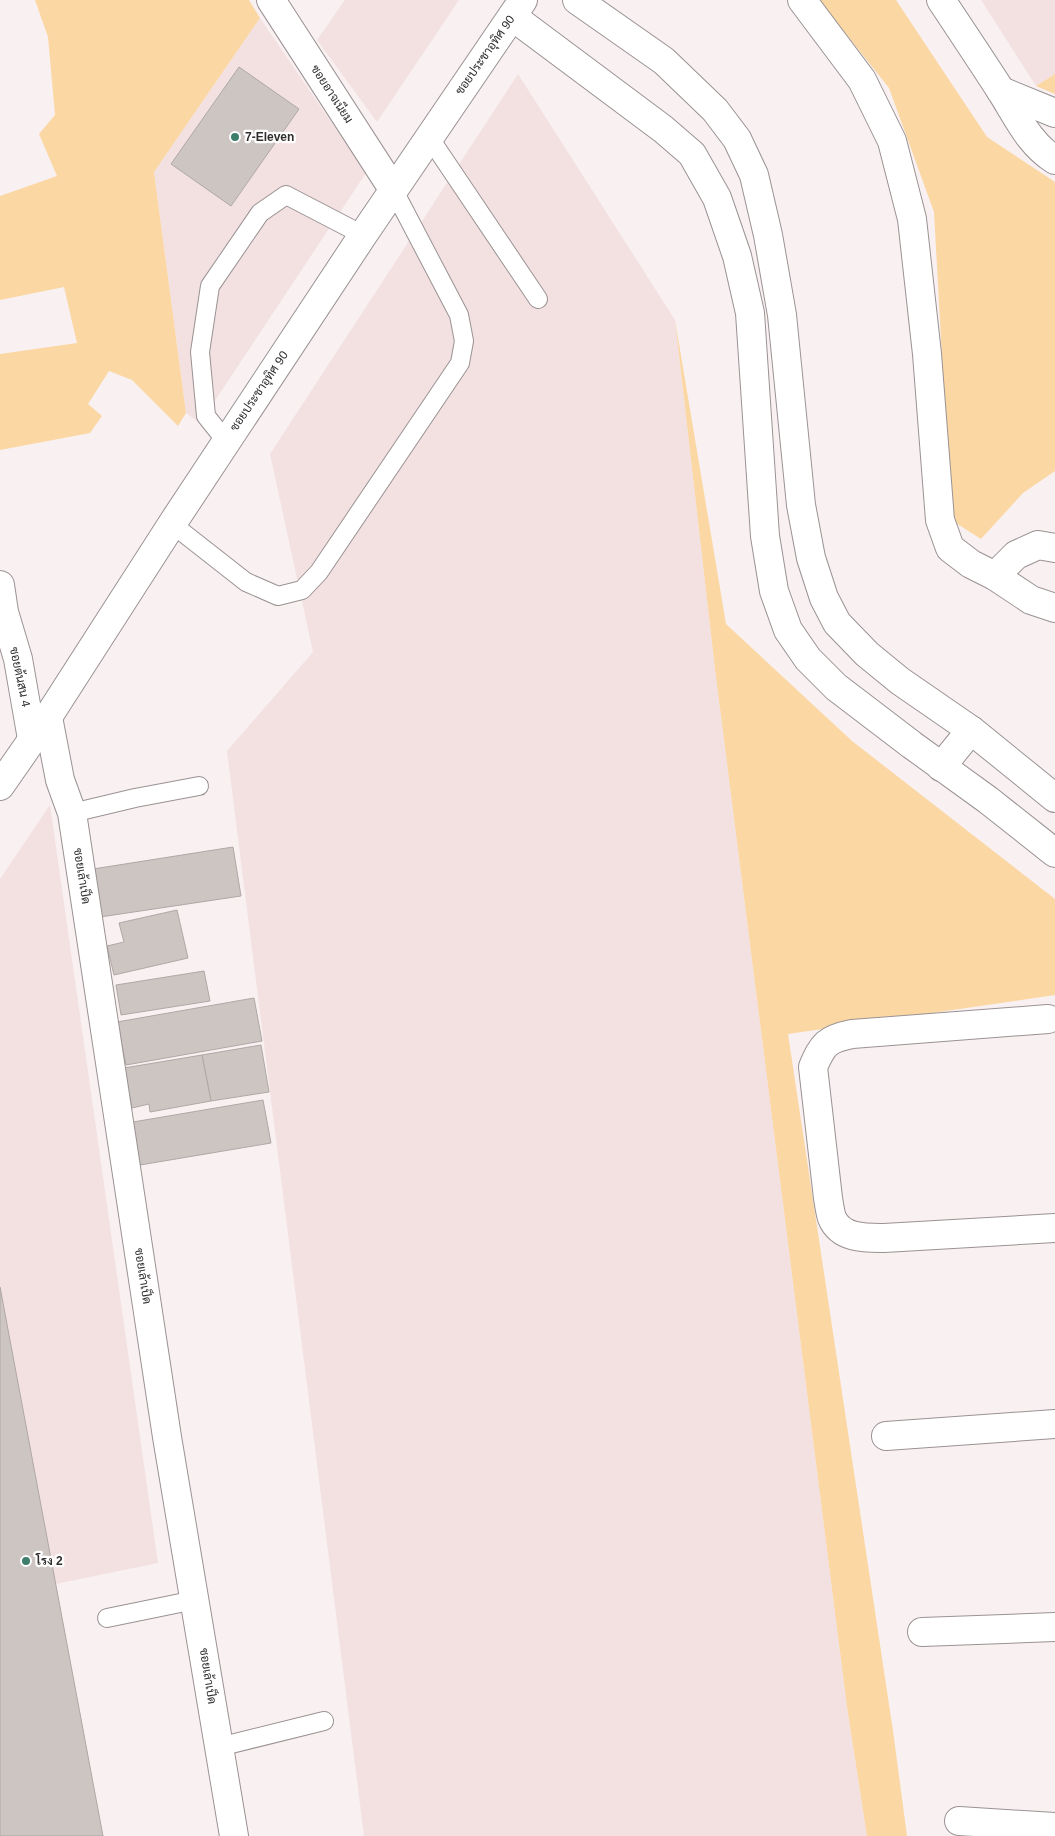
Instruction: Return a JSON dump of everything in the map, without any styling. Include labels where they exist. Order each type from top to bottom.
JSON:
[{"type":"street","name":"ซอยอาจเนียม","points":[[271,0],[394,189]]},
{"type":"street","points":[[577,0],[664,62],[715,110],[737,139],[754,175],[768,235],[782,315],[801,505],[811,558],[824,598],[836,623],[867,654],[900,681],[971,730],[1055,798]]},
{"type":"street","points":[[941,0],[1001,91],[1026,133],[1044,154],[1055,160]]},
{"type":"street","points":[[802,1],[862,80],[892,141],[912,218],[927,354],[940,520],[950,548],[970,564],[995,576],[1031,600],[1055,608]]},
{"type":"street","name":"ซอยประชาอุทิศ 90","points":[[0,786],[48,717],[226,441],[363,235],[518,8]]},
{"type":"street","points":[[518,8],[692,154],[717,198],[737,256],[750,313],[765,536],[774,591],[788,630],[808,659],[836,687],[988,800],[1055,854]]},
{"type":"street","points":[[1001,91],[1055,113]]},
{"type":"street","points":[[995,576],[1016,555],[1038,545],[1055,548]]},
{"type":"street","name":"ซอยต้นสน 4","points":[[0,585],[4,612],[18,659],[32,739]]},
{"type":"street","name":"ซอยเล้าเป็ด","points":[[48,717],[60,780],[72,813],[167,1437],[234,1836]]},
{"type":"street","points":[[942,766],[971,730]]},
{"type":"street","points":[[1048,1019],[852,1034],[835,1038],[821,1050],[813,1068],[828,1198],[832,1218],[843,1231],[860,1238],[1055,1228]]},
{"type":"street","points":[[886,1436],[1055,1424]]},
{"type":"street","points":[[922,1632],[1055,1627]]},
{"type":"street","points":[[959,1821],[1055,1827]]},
{"type":"lane","points":[[429,136],[538,299]]},
{"type":"lane","points":[[172,524],[246,582],[278,596],[302,590],[319,572],[460,362],[464,341],[459,314],[394,189]]},
{"type":"lane","points":[[226,441],[206,416],[200,352],[210,286],[260,213],[286,195],[363,235]]},
{"type":"lane","points":[[72,813],[134,798],[199,786]]},
{"type":"lane","points":[[107,1618],[195,1600]]},
{"type":"lane","points":[[219,1747],[324,1721]]},
{"type":"shaded area","points":[[35,0],[249,0],[260,18],[154,172],[186,413],[178,426],[132,380],[109,371],[88,404],[102,416],[90,433],[0,450],[0,354],[77,343],[64,287],[0,300],[0,196],[57,176],[39,134],[55,115],[48,37]]},
{"type":"shaded area","points":[[345,0],[459,0],[377,122],[317,40]]},
{"type":"shaded area","points":[[819,0],[896,0],[987,137],[1055,182],[1055,471],[1023,493],[981,539],[951,520],[934,212],[889,88]]},
{"type":"shaded area","points":[[981,0],[1055,0],[1055,74],[1036,86]]},
{"type":"shaded area","points":[[260,18],[366,173],[200,423],[186,413],[154,172]]},
{"type":"shaded area","points":[[518,74],[675,320],[715,669],[847,1707],[867,1836],[364,1836],[227,751],[313,652],[270,454]]},
{"type":"shaded area","points":[[1055,74],[1055,94],[1036,86]]},
{"type":"shaded area","points":[[675,320],[726,624],[852,741],[1055,899],[1055,995],[788,1034],[893,1731],[907,1836],[867,1836],[847,1707],[715,669]]},
{"type":"shaded area","points":[[50,805],[158,1563],[51,1585],[0,1836],[0,879]]},
{"type":"building","name":"7-Eleven","points":[[239,67],[299,109],[231,206],[171,164]]},
{"type":"building","points":[[233,847],[241,896],[100,917],[93,869]]},
{"type":"building","points":[[177,910],[188,958],[114,975],[107,946],[124,942],[119,923]]},
{"type":"building","points":[[204,971],[210,1001],[121,1015],[116,985]]},
{"type":"building","points":[[254,998],[262,1041],[126,1065],[117,1022]]},
{"type":"building","points":[[261,1045],[269,1092],[211,1101],[202,1055]]},
{"type":"building","points":[[202,1055],[211,1101],[150,1112],[149,1104],[132,1108],[124,1068]]},
{"type":"building","points":[[263,1100],[271,1143],[140,1165],[133,1122]]},
{"type":"building","name":"โรง 2","points":[[0,1287],[103,1836],[0,1836]]},
{"type":"place","name":"7-Eleven","points":[[235,137]]},
{"type":"place","name":"โรง 2","points":[[26,1561]]}]
